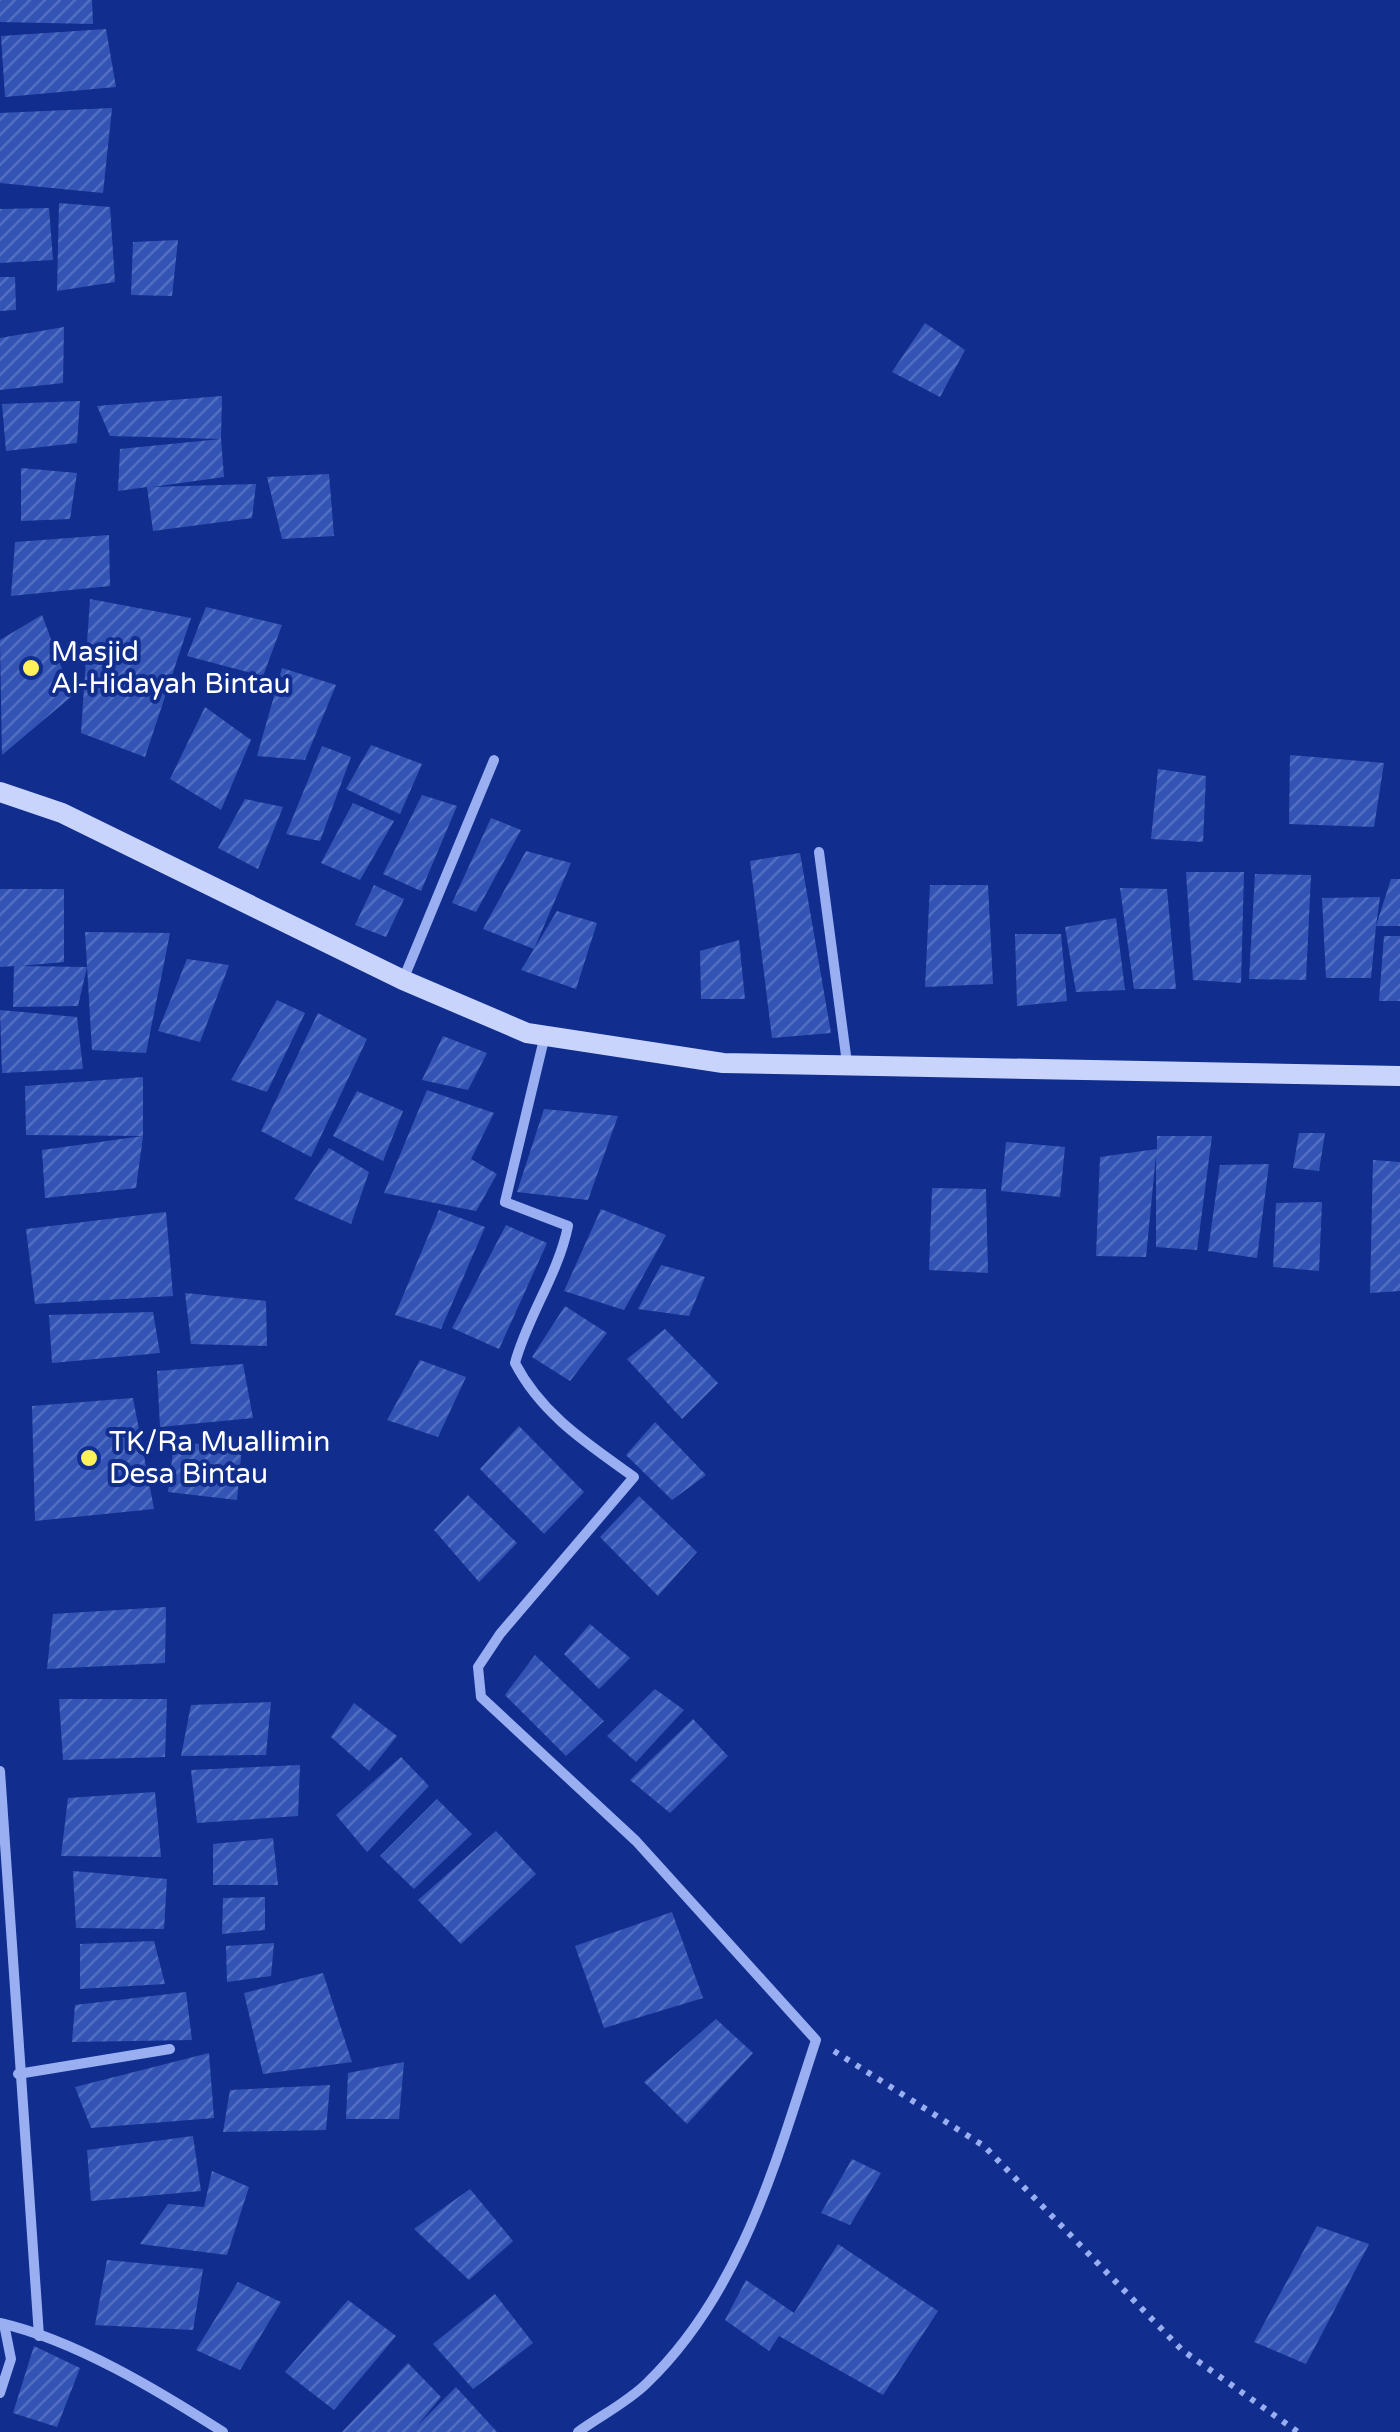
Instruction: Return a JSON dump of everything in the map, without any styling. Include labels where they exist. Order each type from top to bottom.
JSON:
[{"type":"street","points":[[403,980],[494,760]]},
{"type":"street","points":[[0,792],[62,814],[403,980],[527,1033],[724,1063],[1400,1076]]},
{"type":"street","points":[[819,852],[847,1064]]},
{"type":"street","points":[[544,1036],[506,1202],[568,1226],[562,1255],[523,1332],[516,1363],[529,1390],[571,1432],[634,1477],[500,1634],[478,1667],[481,1697],[636,1841],[816,2040],[763,2199],[722,2286],[689,2334],[646,2384],[578,2432]]},
{"type":"street","points":[[0,1772],[18,2074],[40,2336]]},
{"type":"street","points":[[18,2074],[170,2049]]},
{"type":"street","points":[[2,2323],[40,2336],[161,2392],[223,2432]]},
{"type":"street","points":[[0,2394],[11,2359],[2,2323]]},
{"type":"path","points":[[816,2040],[984,2146],[1182,2350],[1298,2432]]},
{"type":"building","points":[[0,0],[92,0],[93,24],[0,22]]},
{"type":"building","points":[[106,29],[116,87],[5,97],[1,36]]},
{"type":"building","points":[[112,108],[103,193],[0,183],[0,113]]},
{"type":"building","points":[[59,203],[110,207],[115,282],[57,291]]},
{"type":"building","points":[[49,208],[53,260],[0,263],[0,209]]},
{"type":"building","points":[[178,240],[172,296],[131,295],[133,242]]},
{"type":"building","points":[[0,277],[15,277],[16,310],[0,311]]},
{"type":"building","points":[[925,323],[965,350],[940,397],[892,372]]},
{"type":"building","points":[[64,327],[63,383],[0,390],[0,338]]},
{"type":"building","points":[[222,396],[221,439],[110,436],[97,406]]},
{"type":"building","points":[[80,401],[77,443],[6,451],[2,404]]},
{"type":"building","points":[[221,439],[224,477],[152,487],[256,484],[252,518],[153,531],[147,487],[118,491],[120,449]]},
{"type":"building","points":[[21,468],[77,473],[70,519],[21,521]]},
{"type":"building","points":[[329,474],[334,536],[282,539],[267,477]]},
{"type":"building","points":[[109,535],[110,586],[11,596],[15,542]]},
{"type":"building","points":[[90,599],[191,618],[145,757],[81,733]]},
{"type":"building","points":[[206,607],[282,625],[263,676],[187,656]]},
{"type":"building","name":"Masjid Al-Hidayah Bintau","points":[[42,615],[72,696],[2,755],[0,640]]},
{"type":"building","points":[[282,668],[336,685],[305,760],[257,756]]},
{"type":"building","points":[[205,707],[251,740],[221,810],[170,779]]},
{"type":"building","points":[[371,745],[422,764],[400,814],[346,789]]},
{"type":"building","points":[[322,746],[351,757],[320,841],[286,834]]},
{"type":"building","points":[[1290,755],[1384,763],[1374,827],[1289,824]]},
{"type":"building","points":[[1158,769],[1206,776],[1203,842],[1151,839]]},
{"type":"building","points":[[422,795],[457,806],[421,891],[383,874]]},
{"type":"building","points":[[245,799],[283,807],[258,869],[218,848]]},
{"type":"building","points":[[353,803],[394,821],[360,880],[321,863]]},
{"type":"building","points":[[491,818],[521,830],[476,912],[452,903]]},
{"type":"building","points":[[526,851],[571,863],[534,949],[483,929]]},
{"type":"building","points":[[800,853],[831,1033],[772,1038],[750,861]]},
{"type":"building","points":[[1186,872],[1244,872],[1241,983],[1193,980]]},
{"type":"building","points":[[1255,874],[1311,875],[1306,980],[1249,979]]},
{"type":"building","points":[[1391,879],[1400,879],[1400,926],[1376,926]]},
{"type":"building","points":[[374,885],[404,899],[386,937],[355,925]]},
{"type":"building","points":[[930,885],[988,885],[993,984],[925,987]]},
{"type":"building","points":[[1120,888],[1167,889],[1176,989],[1134,989]]},
{"type":"building","points":[[0,889],[64,889],[64,962],[20,966],[87,967],[78,1006],[13,1007],[14,966],[0,967]]},
{"type":"building","points":[[1380,897],[1371,978],[1326,978],[1322,898]]},
{"type":"building","points":[[557,911],[597,923],[576,989],[521,970]]},
{"type":"building","points":[[1116,918],[1125,990],[1076,992],[1065,927]]},
{"type":"building","points":[[85,932],[170,933],[146,1053],[92,1050]]},
{"type":"building","points":[[1015,934],[1061,934],[1067,1001],[1017,1006]]},
{"type":"building","points":[[1384,936],[1400,936],[1400,1001],[1379,1001]]},
{"type":"building","points":[[739,940],[745,999],[701,999],[700,951]]},
{"type":"building","points":[[187,959],[229,965],[200,1042],[158,1031]]},
{"type":"building","points":[[277,1000],[305,1013],[267,1092],[231,1080]]},
{"type":"building","points":[[0,1010],[77,1017],[83,1069],[2,1073]]},
{"type":"building","points":[[318,1013],[367,1039],[311,1157],[261,1131]]},
{"type":"building","points":[[443,1036],[487,1053],[468,1090],[422,1080]]},
{"type":"building","points":[[143,1077],[143,1136],[26,1135],[25,1086]]},
{"type":"building","points":[[427,1090],[494,1113],[471,1159],[497,1174],[476,1211],[384,1193]]},
{"type":"building","points":[[357,1091],[403,1111],[383,1161],[333,1136]]},
{"type":"building","points":[[544,1109],[618,1116],[588,1200],[517,1192]]},
{"type":"building","points":[[1299,1133],[1325,1133],[1319,1171],[1293,1168]]},
{"type":"building","points":[[143,1136],[136,1188],[45,1198],[42,1150]]},
{"type":"building","points":[[1157,1136],[1212,1136],[1197,1250],[1156,1247],[1156,1155],[1146,1257],[1096,1256],[1100,1157],[1157,1149]]},
{"type":"building","points":[[1006,1142],[1065,1147],[1060,1197],[1001,1191]]},
{"type":"building","points":[[329,1148],[369,1172],[351,1224],[294,1199]]},
{"type":"building","points":[[1373,1160],[1400,1162],[1400,1291],[1370,1293]]},
{"type":"building","points":[[1269,1164],[1257,1258],[1208,1251],[1220,1165]]},
{"type":"building","points":[[932,1188],[986,1189],[988,1273],[929,1270]]},
{"type":"building","points":[[1322,1202],[1319,1271],[1273,1267],[1276,1203]]},
{"type":"building","points":[[601,1209],[666,1235],[624,1310],[564,1291]]},
{"type":"building","points":[[439,1210],[485,1227],[441,1329],[395,1315]]},
{"type":"building","points":[[166,1212],[173,1296],[35,1304],[26,1229]]},
{"type":"building","points":[[506,1225],[547,1243],[499,1349],[452,1328]]},
{"type":"building","points":[[661,1265],[705,1277],[689,1316],[638,1309]]},
{"type":"building","points":[[185,1293],[266,1301],[267,1346],[191,1344]]},
{"type":"building","points":[[565,1306],[607,1333],[570,1381],[532,1357]]},
{"type":"building","points":[[153,1312],[160,1353],[52,1363],[49,1315]]},
{"type":"building","points":[[665,1329],[718,1383],[682,1419],[627,1359]]},
{"type":"building","points":[[420,1360],[466,1377],[438,1437],[387,1420]]},
{"type":"building","points":[[243,1364],[253,1418],[160,1427],[157,1371]]},
{"type":"building","name":"TK/Ra Muallimin Desa Bintau","points":[[133,1398],[154,1509],[35,1521],[32,1406]]},
{"type":"building","points":[[655,1422],[706,1475],[672,1500],[626,1455]]},
{"type":"building","points":[[519,1426],[584,1492],[544,1534],[480,1469]]},
{"type":"building","points":[[174,1443],[242,1445],[237,1500],[168,1492]]},
{"type":"building","points":[[468,1495],[517,1543],[479,1582],[434,1530]]},
{"type":"building","points":[[639,1496],[697,1552],[658,1596],[600,1537]]},
{"type":"building","points":[[166,1607],[165,1663],[47,1669],[53,1614]]},
{"type":"building","points":[[590,1624],[630,1658],[599,1689],[564,1654]]},
{"type":"building","points":[[535,1655],[604,1721],[566,1756],[505,1695]]},
{"type":"building","points":[[655,1689],[684,1710],[636,1762],[607,1736]]},
{"type":"building","points":[[59,1699],[167,1699],[165,1757],[63,1760]]},
{"type":"building","points":[[271,1702],[266,1755],[181,1756],[191,1705]]},
{"type":"building","points":[[354,1703],[397,1736],[369,1771],[331,1737]]},
{"type":"building","points":[[693,1719],[728,1756],[670,1813],[630,1780]]},
{"type":"building","points":[[401,1757],[429,1786],[367,1852],[336,1815]]},
{"type":"building","points":[[300,1765],[298,1816],[197,1823],[191,1770]]},
{"type":"building","points":[[155,1792],[161,1857],[61,1856],[68,1798]]},
{"type":"building","points":[[437,1799],[472,1834],[414,1889],[380,1856]]},
{"type":"building","points":[[496,1831],[536,1874],[461,1944],[418,1900]]},
{"type":"building","points":[[273,1838],[278,1885],[213,1885],[213,1844]]},
{"type":"building","points":[[73,1871],[167,1879],[164,1929],[76,1928]]},
{"type":"building","points":[[265,1897],[265,1930],[222,1934],[223,1898]]},
{"type":"building","points":[[672,1912],[703,1998],[604,2028],[575,1946]]},
{"type":"building","points":[[154,1941],[165,1984],[80,1989],[80,1944]]},
{"type":"building","points":[[274,1943],[271,1976],[227,1982],[226,1946]]},
{"type":"building","points":[[323,1973],[352,2062],[263,2074],[244,1993]]},
{"type":"building","points":[[186,1992],[192,2040],[72,2042],[75,2005]]},
{"type":"building","points":[[716,2019],[753,2053],[687,2124],[644,2082]]},
{"type":"building","points":[[209,2053],[214,2118],[91,2128],[75,2087]]},
{"type":"building","points":[[404,2062],[399,2119],[346,2119],[348,2073]]},
{"type":"building","points":[[330,2085],[326,2130],[223,2132],[230,2090]]},
{"type":"building","points":[[193,2136],[201,2191],[91,2201],[87,2150]]},
{"type":"building","points":[[852,2159],[881,2173],[850,2225],[821,2213]]},
{"type":"building","points":[[212,2171],[249,2187],[227,2255],[140,2244],[168,2204],[204,2207]]},
{"type":"building","points":[[470,2189],[513,2241],[469,2280],[414,2229]]},
{"type":"building","points":[[1317,2226],[1369,2244],[1306,2364],[1254,2342]]},
{"type":"building","points":[[838,2244],[938,2311],[883,2395],[779,2336],[769,2351],[725,2320],[746,2280],[794,2313]]},
{"type":"building","points":[[107,2260],[203,2269],[193,2330],[95,2325]]},
{"type":"building","points":[[238,2282],[281,2302],[240,2370],[196,2350]]},
{"type":"building","points":[[495,2294],[533,2343],[473,2389],[433,2344]]},
{"type":"building","points":[[348,2300],[396,2336],[334,2410],[285,2372]]},
{"type":"building","points":[[34,2346],[80,2368],[57,2427],[13,2413]]},
{"type":"building","points":[[408,2363],[441,2397],[416,2427],[456,2387],[497,2432],[342,2432]]},
{"type":"place","name":"Masjid Al-Hidayah Bintau","points":[[31,668]]},
{"type":"place","name":"TK/Ra Muallimin Desa Bintau","points":[[89,1458]]}]
